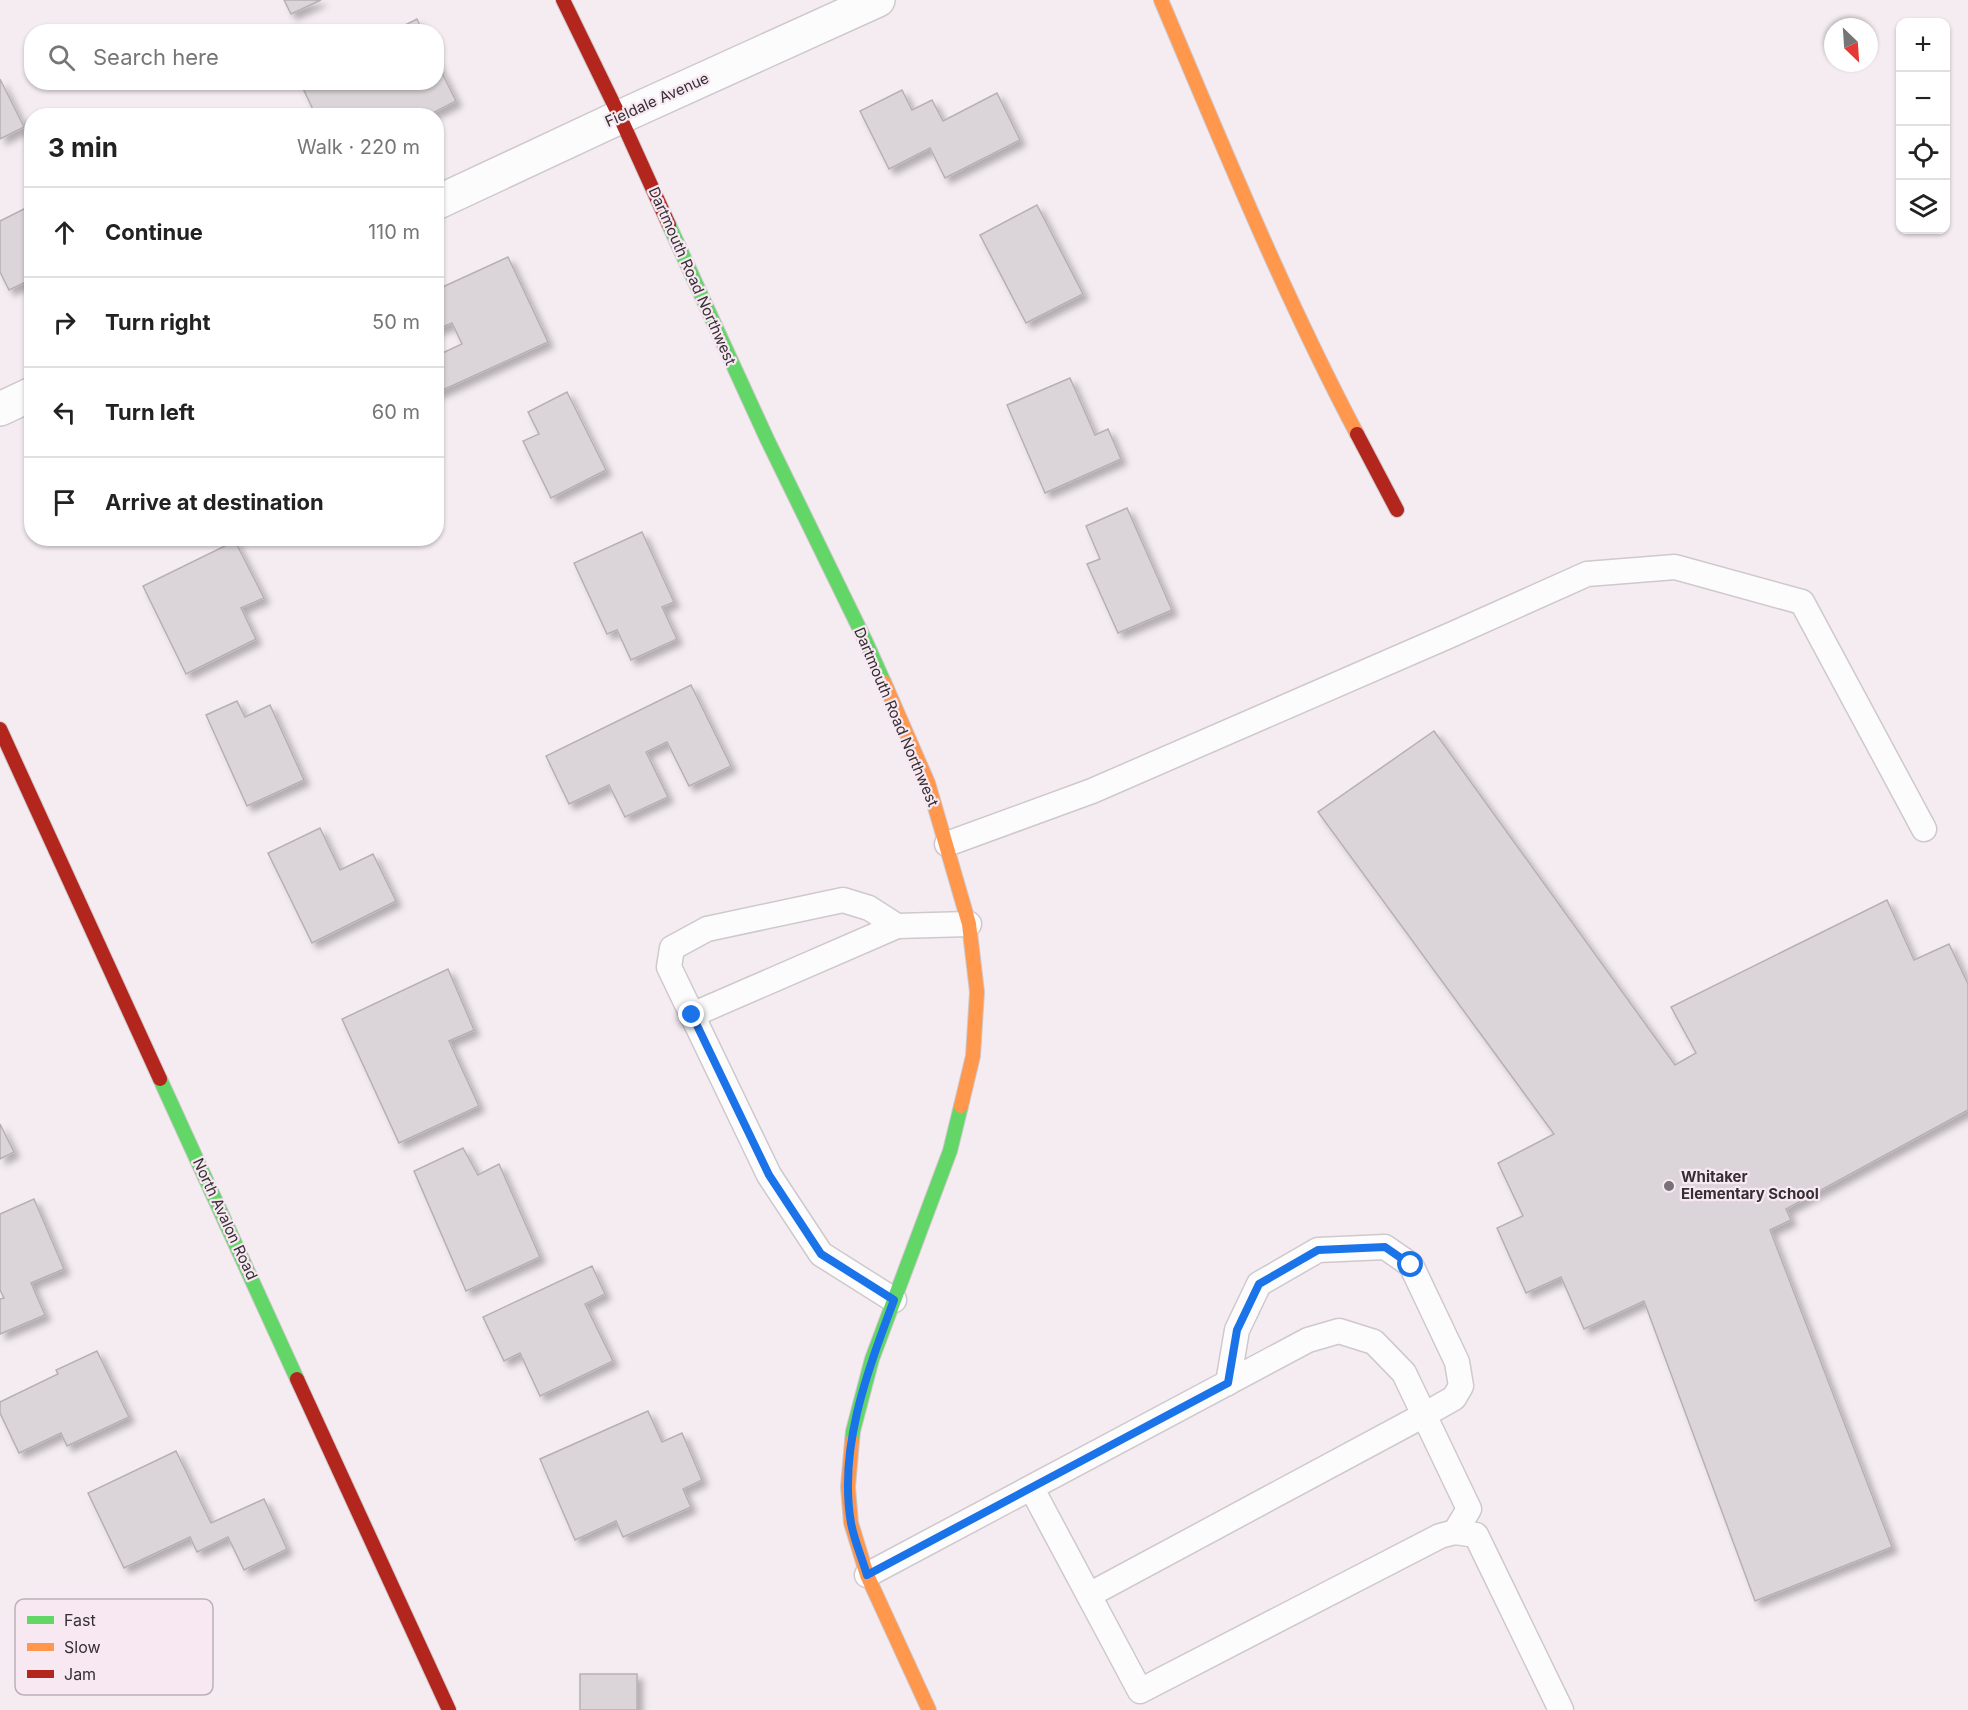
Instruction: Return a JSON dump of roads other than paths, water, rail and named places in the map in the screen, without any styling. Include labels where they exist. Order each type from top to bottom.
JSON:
[{"type":"street","name":"Dartmouth Road Northwest","points":[[563,0],[620,117],[767,438],[866,642],[928,783],[969,924],[977,992],[973,1056],[950,1151],[872,1359],[853,1431],[848,1487],[851,1523],[867,1575],[929,1710]]},
{"type":"street","name":"Fieldale Avenue","points":[[444,199],[878,0]]},
{"type":"street","points":[[1161,0],[1239,183],[1325,373],[1398,510]]},
{"type":"street","points":[[0,409],[24,398]]},
{"type":"street","name":"North Avalon Road","points":[[0,729],[449,1710]]},
{"type":"lane","points":[[947,844],[1092,791],[1587,574],[1674,567],[1802,602],[1924,829]]},
{"type":"lane","points":[[894,1300],[821,1254],[769,1175],[669,967],[672,948],[707,929],[843,900],[869,908],[897,926]]},
{"type":"lane","points":[[692,1015],[897,926],[969,924]]},
{"type":"lane","points":[[1089,1595],[1454,1398],[1461,1386],[1456,1362],[1411,1265],[1385,1247],[1318,1250],[1259,1284],[1237,1330],[1228,1383]]},
{"type":"lane","points":[[867,1575],[1308,1340],[1339,1331],[1374,1342],[1404,1373],[1468,1509],[1455,1532]]},
{"type":"lane","points":[[1032,1489],[1140,1691],[1440,1536],[1455,1532],[1476,1535],[1561,1710]]},
{"type":"place","name":"Whitaker Elementary School","points":[[1669,1186]]}]
